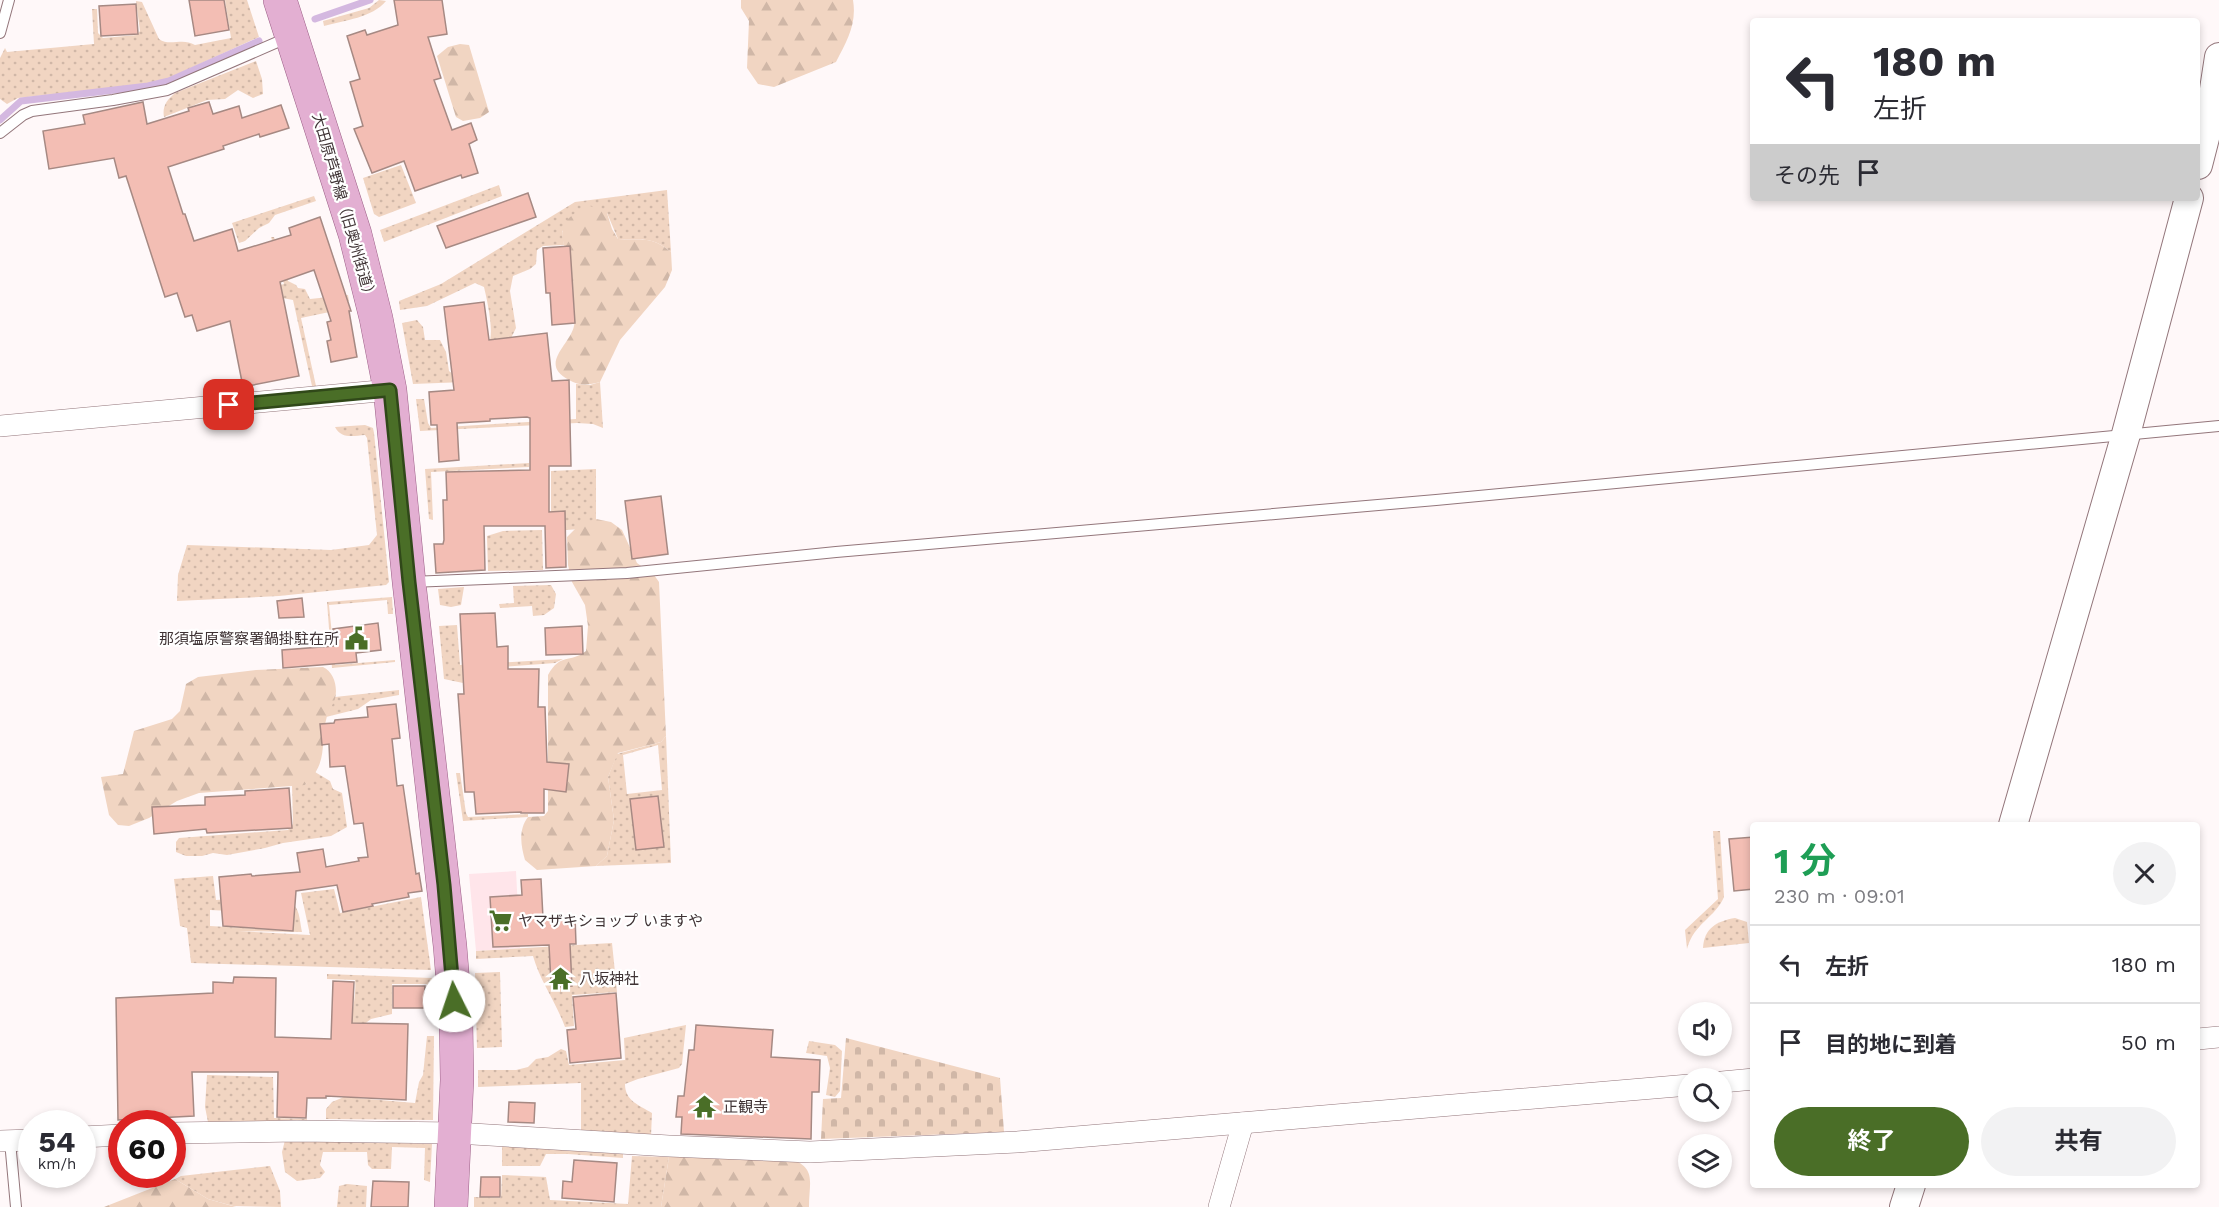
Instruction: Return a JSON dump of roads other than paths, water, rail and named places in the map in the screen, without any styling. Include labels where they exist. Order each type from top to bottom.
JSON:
[{"type":"main road","name":"大田原芦野線（旧奥州街道）","points":[[280,0],[355,234],[376,318],[390,390],[456,1020],[456,1132],[451,1207]]},
{"type":"street","points":[[2200,157],[2209,122],[2219,57]]},
{"type":"street","points":[[2014,822],[2126,434],[2188,201]]},
{"type":"street","points":[[0,426],[390,390]]},
{"type":"street","points":[[2200,1039],[2219,1037]]},
{"type":"street","points":[[1732,1081],[1750,1079]]},
{"type":"street","points":[[186,1133],[456,1132],[669,1146],[810,1152],[1017,1142],[1678,1086]]},
{"type":"street","points":[[1219,1207],[1243,1123]]},
{"type":"street","points":[[1905,1207],[1910,1188]]},
{"type":"lane","points":[[0,33],[9,0]]},
{"type":"lane","points":[[0,133],[23,115],[32,111],[167,90],[292,35]]},
{"type":"lane","points":[[409,582],[627,573],[836,552],[1448,499],[2219,426]]},
{"type":"lane","points":[[5,1141],[16,1207]]},
{"type":"waterway","points":[[315,19],[370,0]]},
{"type":"waterway","points":[[0,120],[21,101],[148,86],[169,81],[259,41]]},
{"type":"place","name":"那須塩原警察署鍋掛駐在所","points":[[357,639]]},
{"type":"place","name":"ヤマザキショップ いますや","points":[[500,921]]},
{"type":"place","name":"八坂神社","points":[[561,979]]},
{"type":"place","name":"正観寺","points":[[705,1107]]}]
